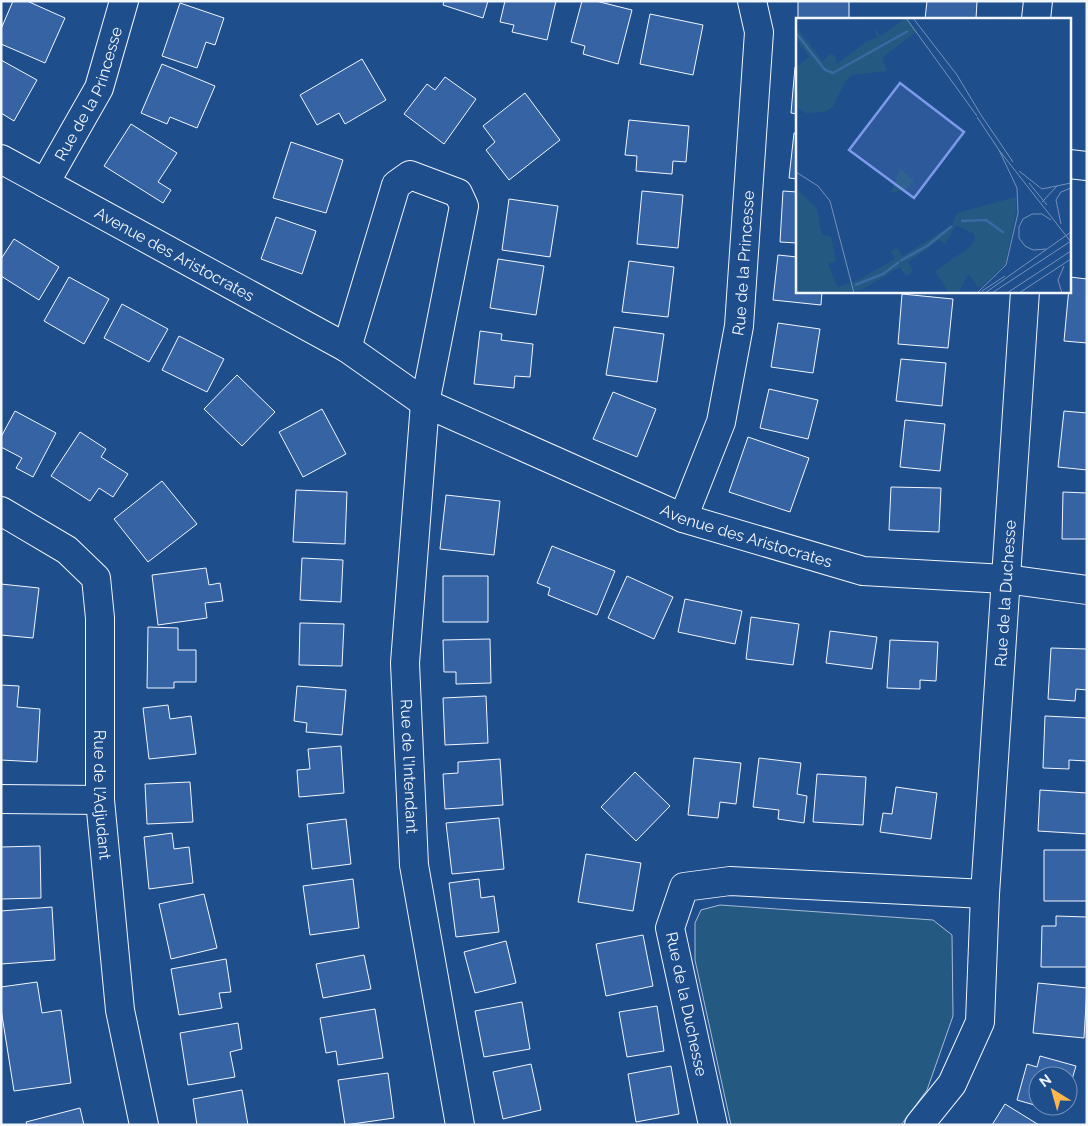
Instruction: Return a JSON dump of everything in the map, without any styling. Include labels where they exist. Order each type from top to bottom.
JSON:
[{"type":"street","name":"Rue de la Princesse","points":[[46,183],[99,88],[124,1]]},
{"type":"street","name":"Rue de la Princesse","points":[[683,518],[721,422],[739,326],[759,32],[752,1]]},
{"type":"street","points":[[1036,18],[1038,1]]},
{"type":"street","name":"Avenue des Aristocrates","points":[[1,159],[347,348],[425,403],[683,518],[863,571],[1005,579],[1087,590]]},
{"type":"street","points":[[1070,164],[1087,166]]},
{"type":"street","points":[[347,348],[396,185],[410,174],[458,193],[464,206],[425,403]]},
{"type":"street","name":"Rue de la Duchesse","points":[[919,1125],[952,1084],[980,1022],[985,894],[1025,292]]},
{"type":"street","name":"Rue de l'Intendant","points":[[425,403],[406,663],[414,865],[460,1125]]},
{"type":"street","name":"Rue de l'Adjudant","points":[[1,511],[67,550],[96,578],[100,618],[100,800],[120,1010],[144,1125]]},
{"type":"street","points":[[1,799],[100,800]]},
{"type":"street","name":"Rue de la Duchesse","points":[[712,1125],[670,928],[684,887],[730,881],[985,894]]},
{"type":"shaded area","points":[[720,905],[933,920],[952,935],[953,1016],[927,1090],[901,1125],[731,1125],[695,960],[695,923],[701,910]]},
{"type":"building","points":[[13,1],[27,1],[65,18],[45,63],[1,44],[1,29]]},
{"type":"building","points":[[444,1],[488,1],[483,18],[443,5]]},
{"type":"building","points":[[505,1],[556,1],[547,40],[512,32],[514,25],[500,22]]},
{"type":"building","points":[[582,1],[596,1],[632,10],[618,64],[583,54],[585,46],[571,42]]},
{"type":"building","points":[[798,1],[849,1],[849,18],[798,18]]},
{"type":"building","points":[[927,1],[977,1],[976,18],[925,18]]},
{"type":"building","points":[[180,3],[224,18],[215,45],[206,42],[197,68],[162,56]]},
{"type":"building","points":[[650,14],[703,25],[693,75],[640,64]]},
{"type":"building","points":[[362,59],[386,100],[345,124],[339,113],[317,125],[300,95]]},
{"type":"building","points":[[1,60],[37,80],[14,121],[1,113]]},
{"type":"building","points":[[162,64],[215,86],[197,128],[170,117],[167,124],[141,113]]},
{"type":"building","points":[[795,67],[796,67],[796,114],[791,113]]},
{"type":"building","points":[[445,77],[476,99],[444,144],[404,114],[427,84],[435,90]]},
{"type":"building","points":[[525,93],[560,140],[509,180],[486,150],[495,142],[483,126]]},
{"type":"building","points":[[629,120],[689,126],[686,162],[673,161],[672,174],[636,171],[637,156],[625,155]]},
{"type":"building","points":[[131,124],[177,153],[158,182],[171,190],[163,203],[104,166]]},
{"type":"building","points":[[794,133],[796,133],[796,179],[789,178]]},
{"type":"building","points":[[291,142],[343,160],[326,213],[273,198]]},
{"type":"building","points":[[642,191],[683,195],[678,248],[637,244]]},
{"type":"building","points":[[783,191],[796,192],[796,243],[780,242]]},
{"type":"building","points":[[509,199],[558,206],[550,257],[502,250]]},
{"type":"building","points":[[276,217],[316,231],[302,274],[261,259]]},
{"type":"building","points":[[14,239],[59,267],[39,300],[1,276],[1,259]]},
{"type":"building","points":[[778,255],[796,257],[796,292],[822,292],[821,305],[773,300]]},
{"type":"building","points":[[498,259],[544,266],[536,315],[490,308]]},
{"type":"building","points":[[629,261],[674,267],[668,317],[622,312]]},
{"type":"building","points":[[69,277],[109,299],[84,344],[44,321]]},
{"type":"building","points":[[1070,277],[1087,279],[1087,343],[1064,341]]},
{"type":"building","points":[[902,294],[953,299],[948,348],[898,344]]},
{"type":"building","points":[[122,304],[168,329],[149,362],[104,338]]},
{"type":"building","points":[[778,323],[820,329],[813,373],[771,367]]},
{"type":"building","points":[[614,327],[664,334],[657,382],[606,375]]},
{"type":"building","points":[[480,331],[502,334],[501,340],[533,344],[530,377],[515,376],[514,388],[474,384]]},
{"type":"building","points":[[179,336],[224,359],[207,392],[162,370]]},
{"type":"building","points":[[901,359],[946,363],[942,406],[896,401]]},
{"type":"building","points":[[237,375],[275,412],[242,446],[204,409]]},
{"type":"building","points":[[769,389],[818,400],[808,439],[760,428]]},
{"type":"building","points":[[613,392],[656,409],[637,457],[593,439]]},
{"type":"building","points":[[322,409],[346,454],[303,477],[279,432]]},
{"type":"building","points":[[15,411],[56,433],[33,477],[16,468],[22,458],[1,447],[1,437]]},
{"type":"building","points":[[1064,411],[1087,413],[1087,470],[1058,467]]},
{"type":"building","points":[[905,420],[945,424],[940,471],[900,467]]},
{"type":"building","points":[[80,432],[106,449],[101,457],[128,474],[113,497],[99,488],[90,501],[51,476]]},
{"type":"building","points":[[748,437],[809,458],[790,512],[729,492]]},
{"type":"building","points":[[162,481],[197,524],[148,562],[114,519]]},
{"type":"building","points":[[891,487],[941,488],[939,532],[889,530]]},
{"type":"building","points":[[296,490],[347,492],[345,544],[293,542]]},
{"type":"building","points":[[1063,492],[1087,493],[1087,539],[1062,539]]},
{"type":"building","points":[[446,495],[500,501],[494,555],[440,549]]},
{"type":"building","points":[[552,546],[615,571],[597,615],[548,595],[550,588],[537,583]]},
{"type":"building","points":[[302,558],[343,560],[341,602],[300,600]]},
{"type":"building","points":[[206,568],[209,585],[220,583],[223,601],[205,603],[207,618],[158,625],[152,575]]},
{"type":"building","points":[[443,576],[488,576],[488,622],[443,622]]},
{"type":"building","points":[[627,576],[673,597],[654,639],[608,618]]},
{"type":"building","points":[[1,584],[39,588],[33,638],[1,635]]},
{"type":"building","points":[[685,599],[742,611],[735,644],[678,632]]},
{"type":"building","points":[[751,617],[799,624],[793,665],[746,659]]},
{"type":"building","points":[[300,623],[344,624],[342,666],[299,665]]},
{"type":"building","points":[[148,627],[178,628],[178,650],[196,650],[196,682],[174,682],[174,688],[147,688]]},
{"type":"building","points":[[830,631],[877,637],[872,669],[826,663]]},
{"type":"building","points":[[490,639],[491,683],[456,684],[456,672],[444,672],[443,640]]},
{"type":"building","points":[[890,640],[938,642],[936,681],[920,680],[920,689],[887,688]]},
{"type":"building","points":[[1051,648],[1087,649],[1087,690],[1076,689],[1075,701],[1048,699]]},
{"type":"building","points":[[1,685],[19,686],[17,707],[40,709],[37,762],[1,760]]},
{"type":"building","points":[[297,686],[346,690],[342,735],[306,732],[307,723],[294,721]]},
{"type":"building","points":[[486,696],[488,743],[445,745],[443,698]]},
{"type":"building","points":[[168,705],[170,719],[191,716],[196,754],[149,759],[143,708]]},
{"type":"building","points":[[1045,716],[1087,718],[1087,761],[1069,760],[1069,769],[1043,768]]},
{"type":"building","points":[[341,746],[344,793],[299,797],[297,770],[310,769],[308,749]]},
{"type":"building","points":[[694,758],[741,763],[736,804],[720,802],[718,818],[688,815]]},
{"type":"building","points":[[759,758],[801,763],[797,794],[807,796],[804,823],[778,819],[779,810],[753,807]]},
{"type":"building","points":[[500,759],[503,805],[445,809],[443,774],[458,773],[458,762]]},
{"type":"building","points":[[635,772],[670,806],[636,841],[601,807]]},
{"type":"building","points":[[817,774],[866,777],[863,825],[813,822]]},
{"type":"building","points":[[190,782],[193,822],[147,824],[145,784]]},
{"type":"building","points":[[896,787],[937,793],[931,839],[880,832],[883,813],[892,814]]},
{"type":"building","points":[[1040,790],[1087,793],[1087,834],[1038,831]]},
{"type":"building","points":[[499,818],[504,869],[452,874],[446,823]]},
{"type":"building","points":[[346,819],[351,864],[312,869],[307,824]]},
{"type":"building","points":[[172,833],[174,849],[189,847],[193,883],[149,889],[144,837]]},
{"type":"building","points":[[40,846],[41,898],[1,899],[1,847]]},
{"type":"building","points":[[1044,850],[1087,850],[1087,901],[1044,901]]},
{"type":"building","points":[[586,854],[641,863],[633,911],[578,902]]},
{"type":"building","points":[[353,879],[359,928],[310,935],[303,886]]},
{"type":"building","points":[[479,879],[481,898],[494,896],[499,932],[456,937],[449,883]]},
{"type":"building","points":[[204,894],[217,948],[171,959],[159,904]]},
{"type":"building","points":[[52,907],[55,960],[1,964],[1,911]]},
{"type":"building","points":[[1056,916],[1087,917],[1087,967],[1041,967],[1042,926],[1056,926]]},
{"type":"building","points":[[643,935],[653,986],[606,996],[596,944]]},
{"type":"building","points":[[506,941],[516,983],[475,993],[464,952]]},
{"type":"building","points":[[364,955],[371,989],[323,998],[316,964]]},
{"type":"building","points":[[226,959],[231,992],[219,993],[222,1008],[179,1015],[171,969]]},
{"type":"building","points":[[37,982],[42,1013],[61,1010],[71,1083],[14,1091],[1,1009],[1,987]]},
{"type":"building","points":[[1038,983],[1087,988],[1084,1038],[1033,1033]]},
{"type":"building","points":[[522,1002],[530,1049],[484,1057],[475,1011]]},
{"type":"building","points":[[657,1006],[664,1051],[627,1057],[619,1012]]},
{"type":"building","points":[[375,1009],[383,1058],[338,1065],[336,1051],[326,1053],[320,1018]]},
{"type":"building","points":[[238,1023],[242,1049],[230,1052],[235,1077],[188,1085],[180,1033]]},
{"type":"building","points":[[1040,1056],[1076,1066],[1037,1066]]},
{"type":"building","points":[[531,1064],[541,1110],[503,1119],[493,1072]]},
{"type":"building","points":[[1027,1064],[1034,1066],[1028,1066],[1028,1103],[1017,1100]]},
{"type":"building","points":[[671,1066],[679,1114],[636,1122],[628,1074]]},
{"type":"building","points":[[388,1073],[394,1118],[345,1125],[338,1080]]},
{"type":"building","points":[[242,1090],[248,1125],[197,1125],[193,1099]]},
{"type":"building","points":[[1005,1104],[1039,1125],[992,1125]]},
{"type":"building","points":[[80,1108],[84,1125],[27,1125],[26,1122]]}]
